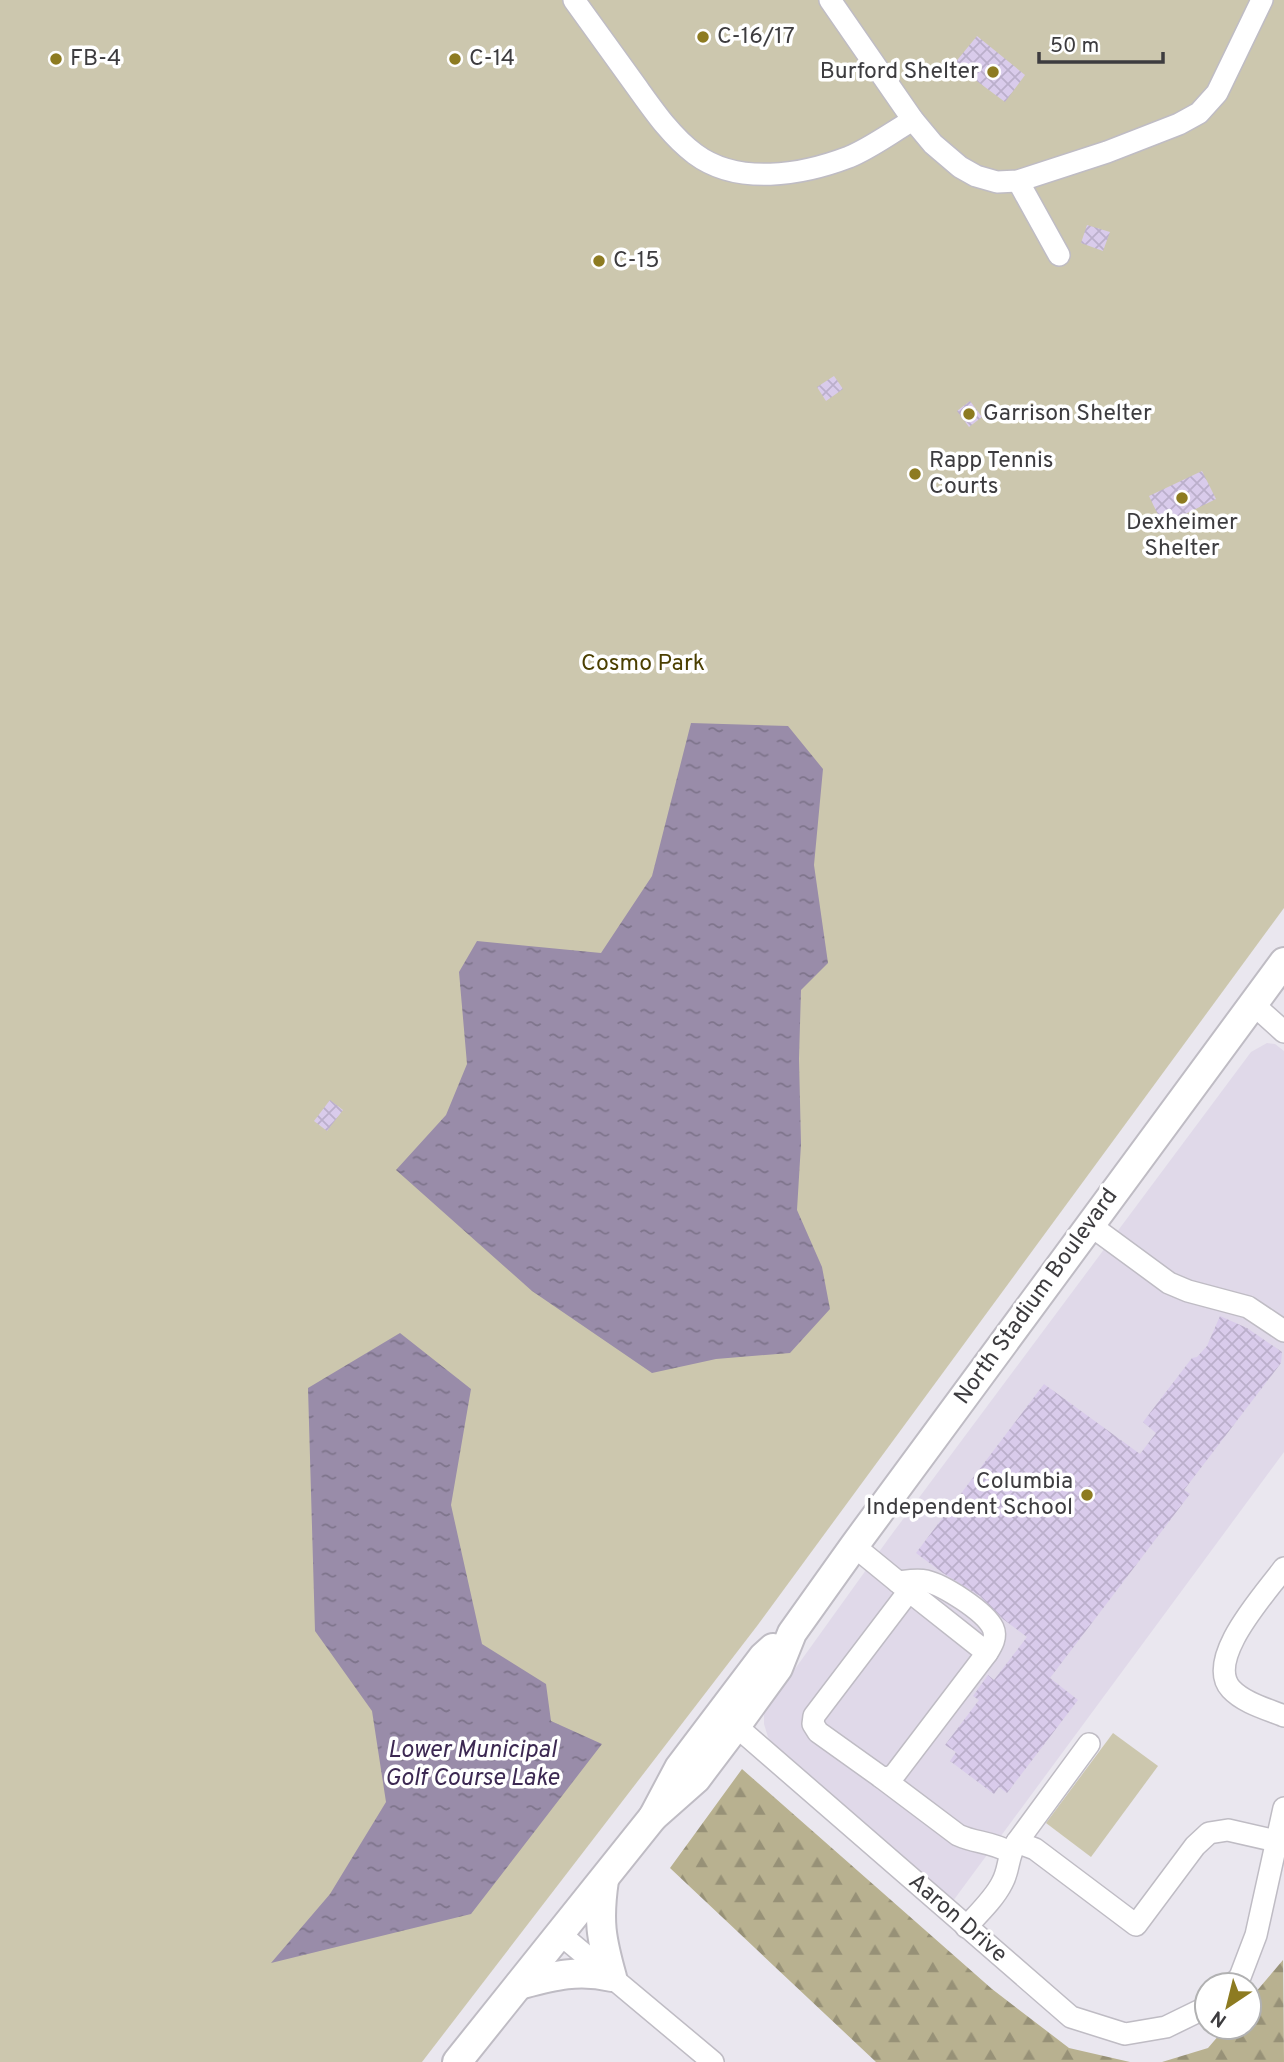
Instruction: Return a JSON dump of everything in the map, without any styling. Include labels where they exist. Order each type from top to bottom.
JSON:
[{"type":"main road","name":"North Stadium Boulevard","points":[[653,1817],[696,1779],[736,1726],[778,1668],[792,1633],[854,1546],[1284,962]]},
{"type":"main road","name":"North Stadium Boulevard","points":[[457,2062],[653,1817],[679,1768],[754,1668],[792,1633]]},
{"type":"main road","points":[[519,1985],[569,1972],[596,1973],[612,1977],[602,1940],[599,1912],[604,1880]]},
{"type":"street","points":[[574,0],[668,130],[696,156],[722,168],[751,174],[789,173],[851,156],[914,120]]},
{"type":"street","points":[[830,0],[933,144],[960,167],[976,176],[997,182],[1017,181],[1107,152],[1179,124],[1199,113],[1217,93],[1262,0]]},
{"type":"street","points":[[1017,181],[1059,255]]},
{"type":"street","points":[[1253,1004],[1284,1032]]},
{"type":"street","points":[[1090,1225],[1169,1283],[1188,1291],[1248,1307],[1284,1331]]},
{"type":"street","points":[[854,1546],[904,1586]]},
{"type":"street","points":[[1284,1568],[1230,1643],[1223,1666],[1230,1687],[1245,1699],[1284,1716]]},
{"type":"street","points":[[881,1777],[889,1778],[895,1774],[993,1643],[994,1629],[985,1617],[942,1586],[922,1580],[904,1586],[814,1716],[813,1724],[818,1732],[958,1835],[971,1841],[1035,1849],[1136,1925],[1195,1846],[1209,1833],[1228,1830],[1277,1855]]},
{"type":"street","name":"Aaron Drive","points":[[736,1726],[1071,2017],[1125,2034],[1166,2027],[1193,2014]]},
{"type":"street","points":[[967,1927],[1001,1886],[1013,1847],[1088,1744]]},
{"type":"street","points":[[1242,1971],[1256,1935],[1277,1855],[1284,1808]]},
{"type":"street","points":[[560,1934],[612,1977],[690,2055],[713,2062]]},
{"type":"shaded area","name":"Columbia Independent School","points":[[1267,1043],[1275,1044],[1284,1051],[1284,1452],[953,1901],[776,1747],[768,1737],[764,1712],[889,1538],[1251,1052]]},
{"type":"green space","name":"Cosmo Park","points":[[0,0],[1284,0],[1284,908],[757,1626],[422,2062],[0,2062]]},
{"type":"green space","points":[[1113,1733],[1158,1766],[1091,1857],[1046,1823]]},
{"type":"green space","points":[[742,1769],[992,1989],[1069,2048],[1130,2062],[876,2062],[670,1868]]},
{"type":"green space","points":[[1283,1960],[1284,2062],[1162,2062],[1208,2048],[1214,2041],[1263,2041],[1263,1984]]},
{"type":"water","points":[[691,723],[788,726],[823,769],[814,865],[828,963],[801,990],[801,1144],[797,1210],[822,1267],[830,1309],[790,1353],[716,1359],[652,1373],[532,1291],[396,1170],[446,1115],[467,1064],[459,972],[477,941],[601,953],[652,876]]},
{"type":"water","name":"Lower Municipal Golf Course Lake","points":[[400,1333],[471,1389],[451,1505],[482,1644],[546,1684],[551,1721],[602,1744],[471,1914],[271,1963],[330,1894],[386,1802],[372,1711],[315,1631],[308,1388]]},
{"type":"building","name":"Burford Shelter","points":[[977,36],[1025,75],[1005,102],[954,64]]},
{"type":"building","points":[[1087,225],[1110,232],[1103,251],[1081,243]]},
{"type":"building","points":[[834,376],[843,389],[826,401],[817,387]]},
{"type":"building","name":"Garrison Shelter","points":[[970,401],[982,417],[969,427],[957,411]]},
{"type":"building","name":"Dexheimer Shelter","points":[[1202,471],[1216,499],[1163,525],[1149,496]]},
{"type":"building","points":[[330,1100],[343,1110],[327,1131],[314,1121]]},
{"type":"building","points":[[1220,1316],[1247,1328],[1282,1352],[1281,1363],[1184,1490],[1190,1494],[1050,1678],[1078,1700],[1007,1793],[999,1787],[994,1794],[950,1761],[956,1752],[945,1745],[979,1700],[973,1696],[988,1675],[994,1680],[1027,1637],[1003,1619],[980,1596],[916,1553],[1044,1384],[1140,1454],[1156,1433],[1143,1422],[1192,1358],[1197,1357],[1207,1346]]},
{"type":"place","name":"C-16/17","points":[[703,37]]},
{"type":"place","name":"FB-4","points":[[56,59]]},
{"type":"place","name":"C-14","points":[[455,59]]},
{"type":"place","name":"Burford Shelter","points":[[993,72]]},
{"type":"place","name":"C-15","points":[[599,261]]},
{"type":"place","name":"Garrison Shelter","points":[[969,414]]},
{"type":"place","name":"Rapp Tennis Courts","points":[[915,474]]},
{"type":"place","name":"Dexheimer Shelter","points":[[1182,498]]},
{"type":"place","name":"Columbia Independent School","points":[[1087,1495]]}]
